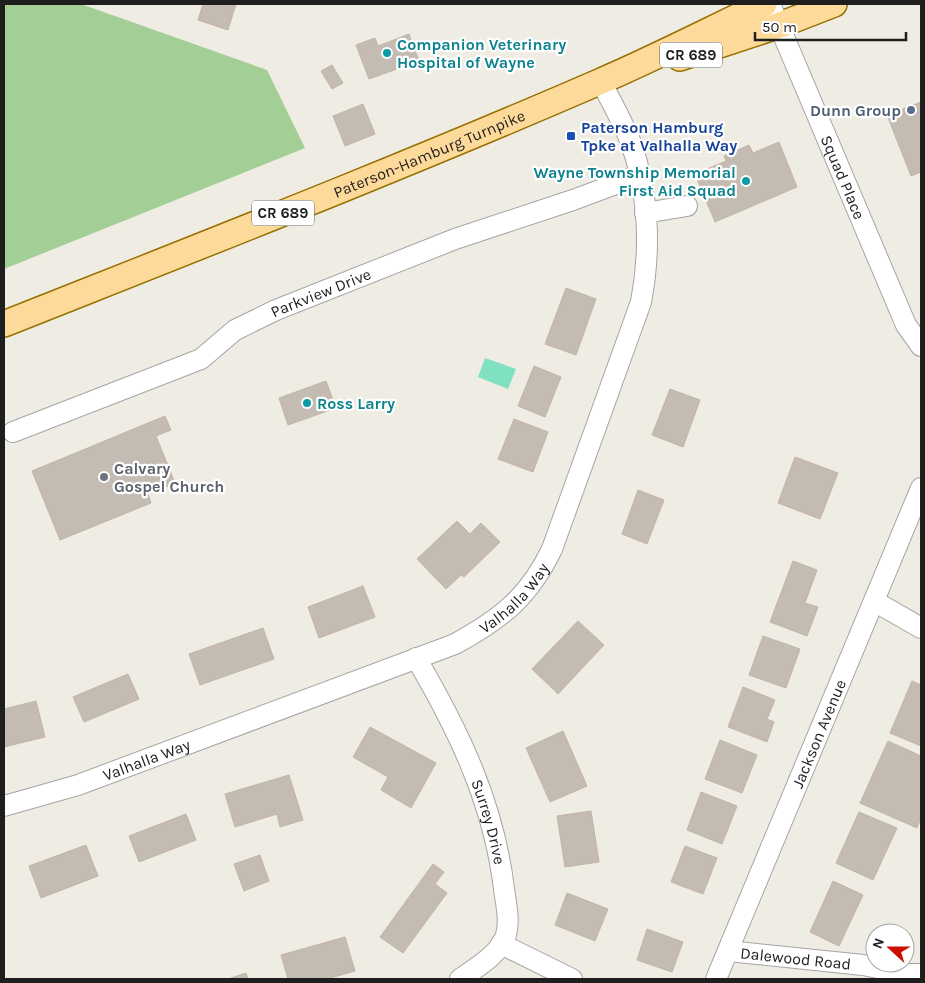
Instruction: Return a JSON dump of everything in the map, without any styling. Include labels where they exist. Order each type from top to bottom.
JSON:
[{"type":"main road","name":"Paterson-Hamburg Turnpike","points":[[4,324],[349,186],[601,81],[764,4]]},
{"type":"main road","name":"Paterson-Hamburg Turnpike","points":[[601,81],[665,63],[775,14],[834,4]]},
{"type":"street","name":"Squad Place","points":[[775,14],[906,325],[921,346]]},
{"type":"street","name":"Valhalla Way","points":[[4,806],[78,785],[455,644],[485,628],[510,608],[532,584],[552,549],[641,302],[645,282],[648,250],[644,197],[640,175],[631,143],[601,81]]},
{"type":"street","name":"Parkview Drive","points":[[13,432],[201,359],[235,330],[276,310],[455,239],[573,200],[640,175]]},
{"type":"street","points":[[645,213],[687,206]]},
{"type":"street","name":"Jackson Avenue","points":[[716,979],[921,488]]},
{"type":"street","points":[[874,601],[921,628]]},
{"type":"street","name":"Surrey Drive","points":[[416,658],[449,716],[469,759],[487,810],[501,861],[508,922],[506,936],[497,950],[460,979]]},
{"type":"street","points":[[500,944],[572,979]]},
{"type":"street","name":"Dalewood Road","points":[[728,951],[921,974]]},
{"type":"green space","points":[[4,4],[81,4],[267,70],[305,148],[4,269]]},
{"type":"green space","points":[[485,358],[516,369],[508,389],[478,377]]},
{"type":"building","points":[[203,4],[236,4],[228,30],[198,20]]},
{"type":"building","name":"Companion Veterinary Hospital of Wayne","points":[[409,34],[419,61],[369,79],[356,45],[375,38],[378,46]]},
{"type":"building","points":[[332,65],[343,83],[332,89],[321,71]]},
{"type":"building","points":[[921,102],[921,172],[911,176],[887,115]]},
{"type":"building","points":[[363,104],[375,134],[345,146],[333,116]]},
{"type":"building","points":[[574,131],[576,137],[567,140],[565,135]]},
{"type":"building","name":"Wayne Township Memorial First Aid Squad","points":[[779,142],[797,187],[715,222],[695,174],[726,161],[724,156],[749,145],[753,153]]},
{"type":"building","points":[[566,288],[596,299],[576,355],[545,344]]},
{"type":"building","points":[[534,366],[561,377],[545,417],[518,406]]},
{"type":"building","name":"Ross Larry","points":[[326,381],[336,408],[288,425],[279,398]]},
{"type":"building","points":[[670,389],[700,400],[683,447],[652,435]]},
{"type":"building","name":"Calvary Gospel Church","points":[[165,416],[171,430],[156,436],[175,483],[148,494],[151,503],[60,540],[32,471]]},
{"type":"building","points":[[514,419],[548,432],[533,472],[498,459]]},
{"type":"building","points":[[795,457],[838,473],[820,519],[778,503]]},
{"type":"building","points":[[638,490],[664,500],[647,544],[622,534]]},
{"type":"building","points":[[457,521],[470,534],[481,523],[500,542],[464,577],[461,575],[446,589],[417,559]]},
{"type":"building","points":[[793,561],[817,570],[805,603],[818,607],[807,636],[770,622]]},
{"type":"building","points":[[363,586],[375,617],[319,638],[308,607]]},
{"type":"building","points":[[578,621],[604,645],[558,694],[532,669]]},
{"type":"building","points":[[263,628],[274,659],[200,685],[189,654]]},
{"type":"building","points":[[763,636],[800,649],[786,688],[749,675]]},
{"type":"building","points":[[128,674],[139,699],[84,722],[73,697]]},
{"type":"building","points":[[912,681],[921,685],[921,746],[890,733]]},
{"type":"building","points":[[743,687],[775,700],[767,719],[774,722],[767,742],[728,727]]},
{"type":"building","points":[[36,701],[45,737],[4,747],[4,709]]},
{"type":"building","points":[[370,727],[436,763],[411,808],[381,790],[388,777],[353,757]]},
{"type":"building","points":[[563,731],[587,786],[550,802],[526,748]]},
{"type":"building","points":[[720,740],[757,755],[742,793],[705,779]]},
{"type":"building","points":[[888,741],[921,756],[921,818],[917,828],[860,803]]},
{"type":"building","points":[[289,775],[303,820],[280,827],[277,814],[235,827],[225,794]]},
{"type":"building","points":[[701,792],[737,806],[722,844],[687,830]]},
{"type":"building","points":[[591,811],[599,862],[565,867],[557,816]]},
{"type":"building","points":[[859,812],[897,828],[873,880],[836,863]]},
{"type":"building","points":[[186,814],[196,840],[139,862],[129,836]]},
{"type":"building","points":[[86,845],[98,876],[41,898],[29,866]]},
{"type":"building","points":[[685,846],[717,858],[703,894],[671,882]]},
{"type":"building","points":[[260,855],[269,881],[244,891],[234,864]]},
{"type":"building","points":[[433,864],[444,872],[435,884],[447,893],[403,953],[380,937]]},
{"type":"building","points":[[833,881],[863,895],[839,946],[810,932]]},
{"type":"building","points":[[567,893],[608,909],[595,941],[555,925]]},
{"type":"building","points":[[647,929],[683,942],[672,972],[637,960]]},
{"type":"building","points":[[345,937],[355,971],[327,979],[288,979],[281,955]]},
{"type":"building","points":[[246,973],[248,979],[228,979]]},
{"type":"place","name":"Companion Veterinary Hospital of Wayne","points":[[387,53]]},
{"type":"place","name":"Dunn Group","points":[[911,110]]},
{"type":"place","name":"Paterson Hamburg Tpke at Valhalla Way","points":[[571,136]]},
{"type":"place","name":"Wayne Township Memorial First Aid Squad","points":[[746,181]]},
{"type":"place","name":"Ross Larry","points":[[307,403]]},
{"type":"place","name":"Calvary Gospel Church","points":[[104,477]]}]
